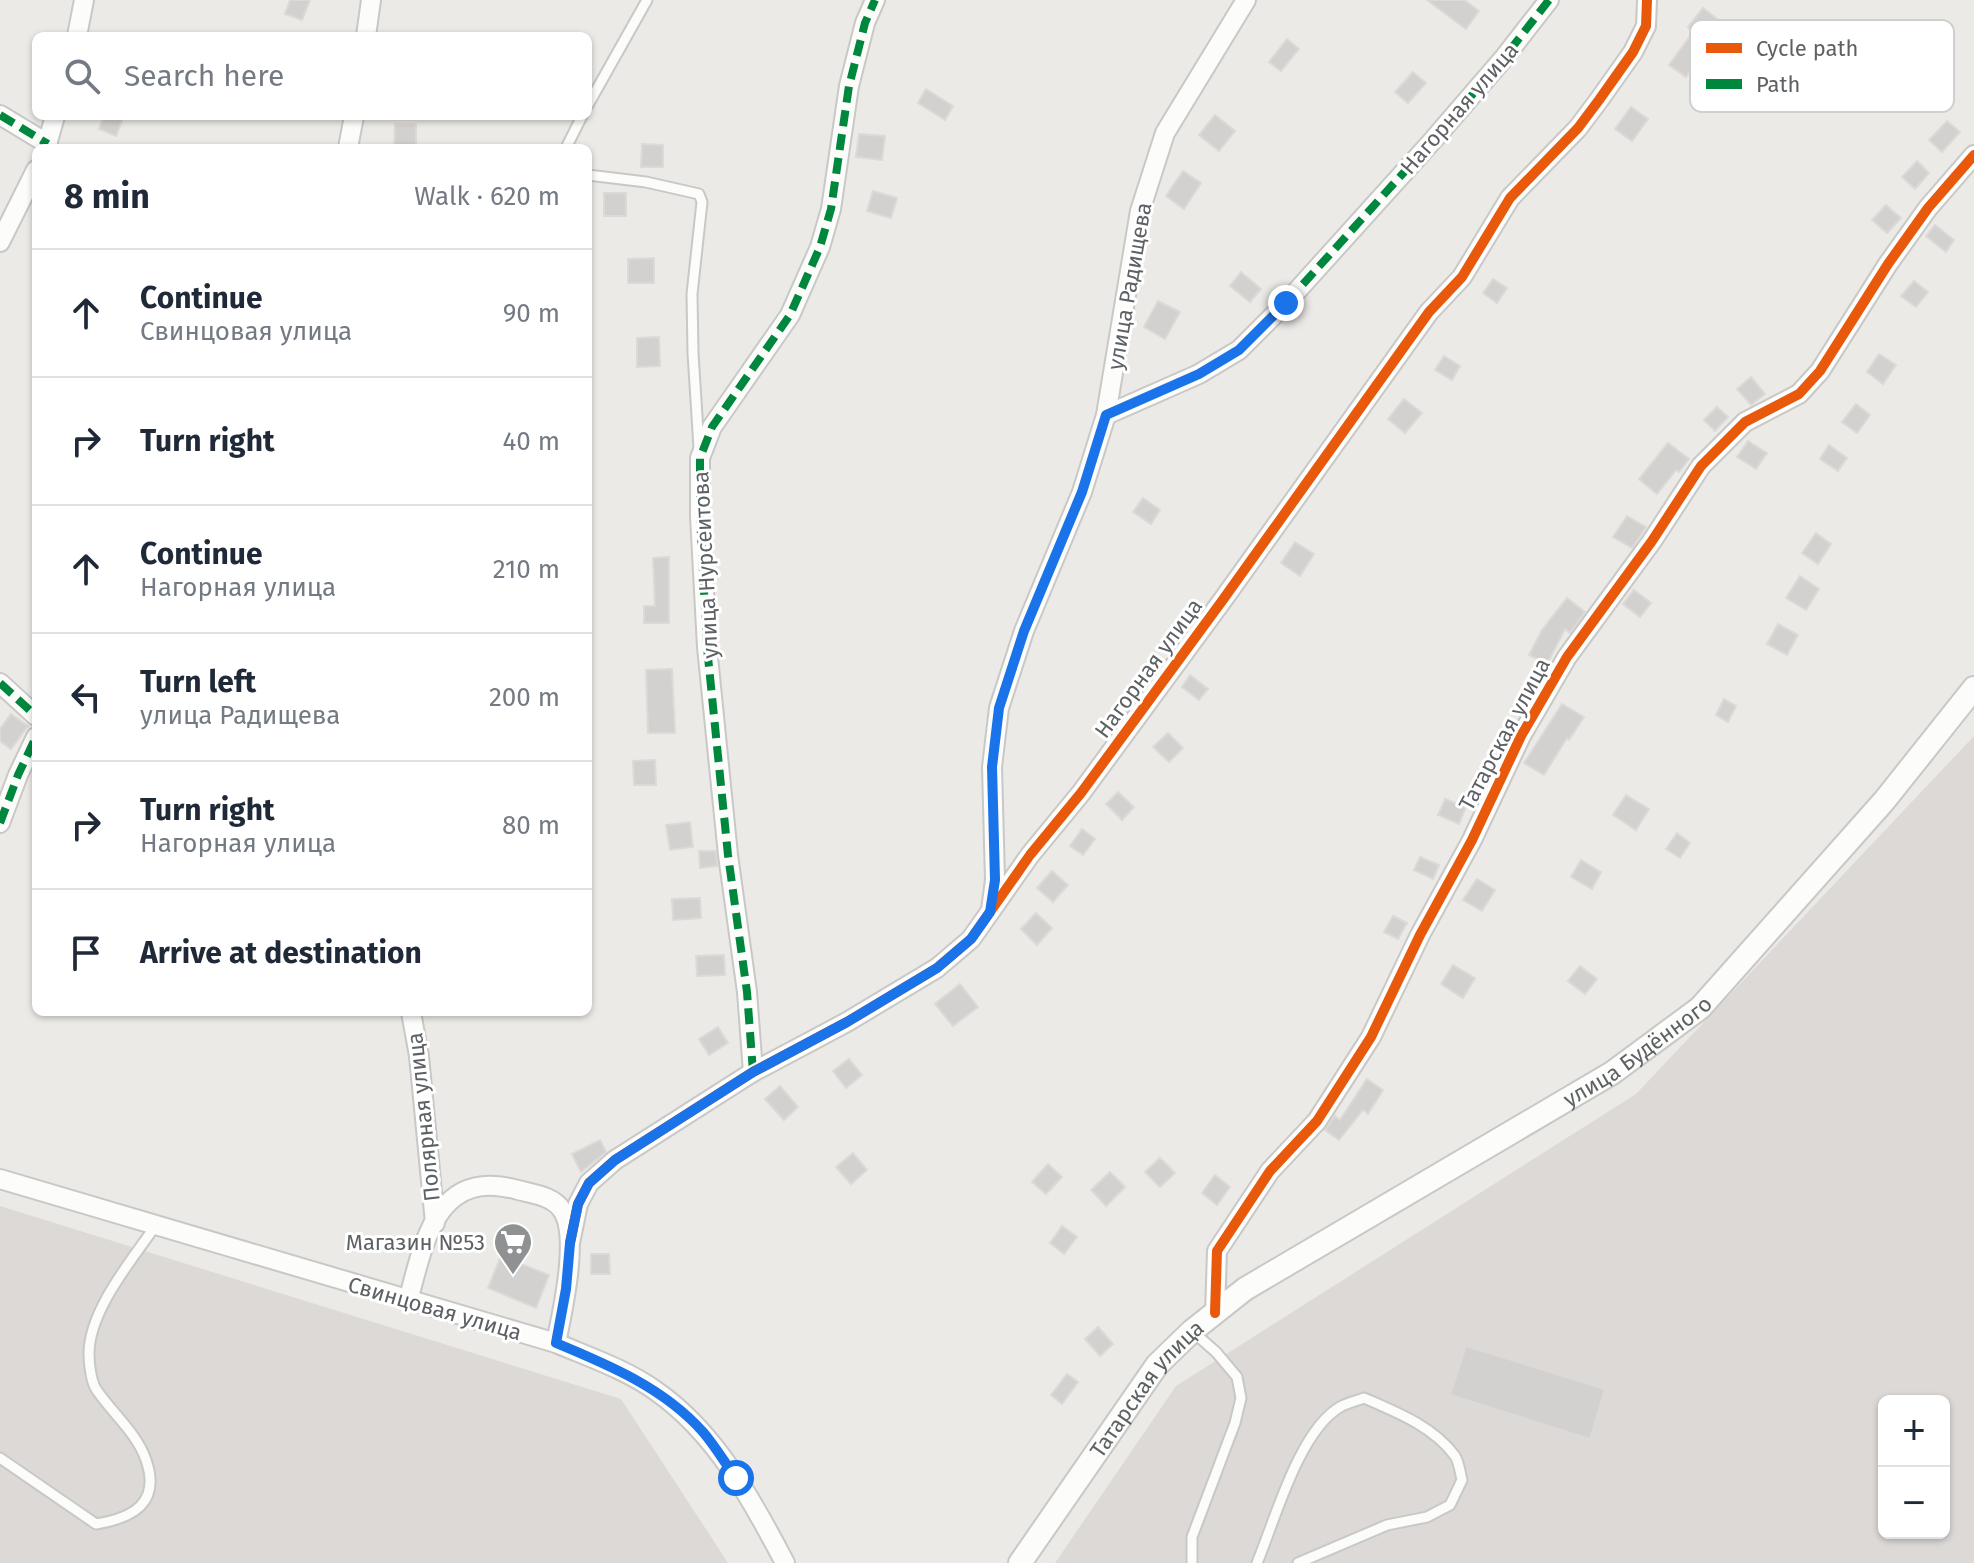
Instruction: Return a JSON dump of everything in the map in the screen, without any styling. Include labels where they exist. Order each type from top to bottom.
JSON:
[{"type":"street","points":[[78,32],[84,0]]},
{"type":"street","points":[[367,32],[371,0]]},
{"type":"street","name":"улица Нурсеитова","points":[[753,1072],[747,992],[728,855],[707,647],[700,458],[712,427],[790,315],[820,247],[831,209],[849,86],[865,23],[875,0]]},
{"type":"street","name":"улица Радищева","points":[[990,912],[995,880],[992,767],[999,708],[1024,631],[1082,492],[1106,415],[1140,211],[1165,133],[1246,0]]},
{"type":"street","name":"Нагорная улица","points":[[1106,415],[1199,374],[1239,350],[1286,303],[1434,139],[1549,0]]},
{"type":"street","name":"Нагорная улица","points":[[556,1343],[578,1204],[589,1183],[615,1160],[753,1072],[847,1022],[937,968],[971,939],[1030,855],[1081,793],[1222,601],[1429,312],[1462,277],[1510,198],[1578,128],[1599,100],[1633,52],[1646,26],[1647,0]]},
{"type":"street","points":[[0,115],[47,144]]},
{"type":"street","points":[[52,144],[55,120]]},
{"type":"street","points":[[349,144],[353,120]]},
{"type":"street","name":"Татарская улица","points":[[1020,1563],[1157,1365],[1215,1313],[1217,1251],[1270,1171],[1317,1121],[1371,1037],[1420,935],[1472,840],[1521,736],[1567,657],[1652,541],[1701,466],[1745,422],[1799,394],[1820,371],[1888,264],[1928,208],[1974,155]]},
{"type":"street","points":[[0,242],[32,178]]},
{"type":"street","points":[[0,683],[32,712]]},
{"type":"street","name":"улица Будённого","points":[[1215,1313],[1245,1289],[1317,1245],[1612,1073],[1700,1008],[1884,801],[1974,688]]},
{"type":"street","points":[[0,823],[32,745]]},
{"type":"street","name":"Полярная улица","points":[[412,1016],[419,1056],[435,1223]]},
{"type":"street","name":"Свинцовая улица","points":[[0,1179],[556,1343],[602,1362],[656,1391],[702,1431],[736,1478],[785,1563]]},
{"type":"street","points":[[408,1301],[423,1246],[444,1204],[462,1190],[498,1184],[548,1198],[563,1211],[570,1243]]},
{"type":"lane","points":[[592,98],[647,0]]},
{"type":"lane","points":[[568,144],[580,120]]},
{"type":"lane","points":[[592,175],[646,182],[699,194],[702,202],[692,294],[700,458]]},
{"type":"lane","points":[[0,1458],[96,1524],[121,1520],[138,1511],[149,1493],[146,1459],[94,1387],[89,1356],[91,1333],[112,1288],[156,1225]]},
{"type":"lane","points":[[1192,1331],[1216,1352],[1237,1377],[1241,1398],[1235,1423],[1192,1537],[1192,1563]]},
{"type":"lane","points":[[1257,1563],[1297,1463],[1316,1430],[1340,1407],[1364,1398],[1400,1413],[1434,1435],[1456,1458],[1462,1480],[1450,1505],[1427,1517],[1387,1525],[1298,1563]]},
{"type":"shaded area","points":[[1974,736],[1974,1563],[1055,1563],[1176,1386],[1636,1094]]},
{"type":"shaded area","points":[[0,1206],[621,1399],[728,1563],[0,1563]]},
{"type":"building","points":[[290,0],[310,0],[302,20],[285,14]]},
{"type":"building","points":[[1427,0],[1464,0],[1479,11],[1466,29]]},
{"type":"building","points":[[1703,8],[1718,20],[1694,20]]},
{"type":"building","points":[[1690,36],[1690,71],[1686,77],[1669,65]]},
{"type":"building","points":[[1287,39],[1299,49],[1281,71],[1269,62]]},
{"type":"building","points":[[1413,72],[1426,83],[1408,103],[1395,92]]},
{"type":"building","points":[[926,89],[953,106],[945,120],[918,103]]},
{"type":"building","points":[[1631,107],[1648,119],[1632,141],[1615,129]]},
{"type":"building","points":[[1215,115],[1235,131],[1219,151],[1199,135]]},
{"type":"building","points":[[102,120],[122,120],[116,136],[99,129]]},
{"type":"building","points":[[1947,121],[1960,132],[1942,152],[1929,140]]},
{"type":"building","points":[[395,124],[416,124],[416,144],[394,144]]},
{"type":"building","points":[[859,134],[885,136],[882,160],[856,157]]},
{"type":"building","points":[[642,144],[663,145],[663,167],[641,167]]},
{"type":"building","points":[[1917,161],[1929,173],[1915,189],[1902,177]]},
{"type":"building","points":[[1183,171],[1201,183],[1184,209],[1166,196]]},
{"type":"building","points":[[873,191],[897,198],[891,218],[867,211]]},
{"type":"building","points":[[604,193],[626,193],[626,216],[604,216]]},
{"type":"building","points":[[1886,205],[1901,218],[1887,233],[1872,220]]},
{"type":"building","points":[[1935,225],[1954,240],[1946,252],[1926,236]]},
{"type":"building","points":[[654,258],[654,283],[628,283],[628,259]]},
{"type":"building","points":[[1241,272],[1261,289],[1250,302],[1230,286]]},
{"type":"building","points":[[1493,279],[1507,288],[1497,303],[1483,293]]},
{"type":"building","points":[[1914,281],[1928,292],[1916,307],[1901,296]]},
{"type":"building","points":[[1158,301],[1180,312],[1165,339],[1144,327]]},
{"type":"building","points":[[659,337],[660,366],[637,367],[637,338]]},
{"type":"building","points":[[1879,354],[1896,365],[1883,384],[1867,372]]},
{"type":"building","points":[[1444,356],[1460,366],[1452,380],[1435,370]]},
{"type":"building","points":[[1751,377],[1765,394],[1751,405],[1737,389]]},
{"type":"building","points":[[1404,399],[1422,413],[1405,433],[1388,419]]},
{"type":"building","points":[[1856,404],[1870,415],[1857,433],[1842,422]]},
{"type":"building","points":[[1717,407],[1728,417],[1715,431],[1704,420]]},
{"type":"building","points":[[1748,441],[1767,453],[1756,469],[1737,457]]},
{"type":"building","points":[[1668,443],[1689,459],[1657,494],[1639,479]]},
{"type":"building","points":[[1829,445],[1847,458],[1838,471],[1820,459]]},
{"type":"building","points":[[1143,498],[1160,510],[1151,524],[1133,512]]},
{"type":"building","points":[[1627,516],[1646,527],[1632,548],[1613,537]]},
{"type":"building","points":[[1816,533],[1831,544],[1818,564],[1802,553]]},
{"type":"building","points":[[1295,542],[1314,554],[1300,576],[1281,563]]},
{"type":"building","points":[[669,557],[669,623],[644,623],[644,606],[655,606],[653,558]]},
{"type":"building","points":[[1800,576],[1819,589],[1806,610],[1786,598]]},
{"type":"building","points":[[1634,590],[1651,603],[1640,617],[1623,604]]},
{"type":"building","points":[[1567,598],[1585,612],[1570,633],[1565,629],[1547,664],[1529,655],[1542,630]]},
{"type":"building","points":[[1778,624],[1798,635],[1787,655],[1767,644]]},
{"type":"building","points":[[672,669],[675,733],[648,733],[646,670]]},
{"type":"building","points":[[1190,675],[1208,689],[1199,700],[1182,687]]},
{"type":"building","points":[[1724,699],[1736,706],[1728,722],[1716,715]]},
{"type":"building","points":[[1562,704],[1584,717],[1544,775],[1524,763]]},
{"type":"building","points":[[11,714],[28,726],[11,749],[0,741],[0,729]]},
{"type":"building","points":[[1168,733],[1183,748],[1169,762],[1153,747]]},
{"type":"building","points":[[655,760],[656,785],[634,785],[633,761]]},
{"type":"building","points":[[1118,792],[1134,807],[1122,820],[1106,804]]},
{"type":"building","points":[[1626,795],[1649,809],[1636,830],[1613,815]]},
{"type":"building","points":[[1445,799],[1466,807],[1459,824],[1438,815]]},
{"type":"building","points":[[690,822],[693,847],[670,850],[666,825]]},
{"type":"building","points":[[1082,829],[1095,839],[1083,855],[1070,846]]},
{"type":"building","points":[[1677,833],[1690,843],[1680,858],[1666,849]]},
{"type":"building","points":[[699,851],[716,851],[717,866],[700,868]]},
{"type":"building","points":[[1420,857],[1439,865],[1433,879],[1414,870]]},
{"type":"building","points":[[1581,860],[1601,872],[1592,889],[1571,877]]},
{"type":"building","points":[[1052,871],[1068,885],[1053,902],[1037,888]]},
{"type":"building","points":[[1477,879],[1495,890],[1482,911],[1463,900]]},
{"type":"building","points":[[700,898],[701,918],[673,920],[672,899]]},
{"type":"building","points":[[1036,913],[1052,928],[1037,945],[1021,929]]},
{"type":"building","points":[[1393,916],[1407,923],[1398,939],[1384,932]]},
{"type":"building","points":[[724,955],[725,975],[697,976],[696,956]]},
{"type":"building","points":[[1453,965],[1475,978],[1463,998],[1441,984]]},
{"type":"building","points":[[1580,966],[1597,979],[1585,994],[1568,981]]},
{"type":"building","points":[[960,984],[978,1007],[953,1026],[935,1004]]},
{"type":"building","points":[[718,1027],[728,1043],[709,1055],[699,1039]]},
{"type":"building","points":[[849,1059],[862,1075],[846,1088],[833,1071]]},
{"type":"building","points":[[1367,1079],[1383,1090],[1368,1114],[1363,1110],[1339,1140],[1325,1130],[1335,1116],[1340,1120]]},
{"type":"building","points":[[780,1086],[798,1107],[784,1120],[765,1099]]},
{"type":"building","points":[[600,1140],[606,1152],[581,1172],[572,1154]]},
{"type":"building","points":[[853,1153],[867,1170],[851,1184],[836,1167]]},
{"type":"building","points":[[1160,1158],[1175,1173],[1160,1187],[1145,1172]]},
{"type":"building","points":[[1048,1164],[1062,1177],[1046,1194],[1032,1182]]},
{"type":"building","points":[[1110,1172],[1125,1187],[1106,1206],[1091,1190]]},
{"type":"building","points":[[1215,1175],[1230,1187],[1217,1205],[1202,1193]]},
{"type":"building","points":[[1062,1226],[1077,1237],[1064,1254],[1050,1243]]},
{"type":"building","points":[[591,1254],[609,1254],[610,1274],[591,1274]]},
{"type":"building","points":[[501,1256],[549,1275],[536,1308],[488,1288]]},
{"type":"building","points":[[1098,1327],[1113,1344],[1100,1356],[1085,1339]]},
{"type":"building","points":[[1466,1346],[1605,1389],[1590,1439],[1450,1395]]},
{"type":"building","points":[[1067,1374],[1078,1382],[1062,1404],[1051,1395]]},
{"type":"marked path","points":[[753,1072],[747,992],[728,855],[707,647],[700,458],[712,427],[790,315],[820,247],[831,209],[849,86],[865,23],[875,0]]},
{"type":"marked path","points":[[1106,415],[1199,374],[1239,350],[1286,303],[1434,139],[1549,0]]},
{"type":"marked path","points":[[0,115],[48,144]]},
{"type":"marked path","points":[[0,683],[32,712]]},
{"type":"marked path","points":[[0,823],[32,745]]},
{"type":"cycle path","points":[[570,1243],[578,1204],[589,1183],[615,1160],[753,1072],[847,1022],[937,968],[971,939],[1030,855],[1081,793],[1222,601],[1429,312],[1462,277],[1510,198],[1578,128],[1599,100],[1633,52],[1646,26],[1647,0]]},
{"type":"cycle path","points":[[1215,1313],[1217,1251],[1270,1171],[1317,1121],[1371,1037],[1420,935],[1472,840],[1521,736],[1567,657],[1652,541],[1701,466],[1745,422],[1799,394],[1820,371],[1888,264],[1928,208],[1974,155]]},
{"type":"place","name":"Магазин №53","points":[[513,1276]]},
{"type":"route","points":[[736,1478],[702,1431],[656,1391],[602,1362],[556,1343],[578,1204],[589,1183],[615,1160],[753,1072],[847,1022],[937,968],[971,939],[990,912],[995,880],[992,767],[999,708],[1024,631],[1082,492],[1106,415],[1199,374],[1239,350],[1286,303]]}]
